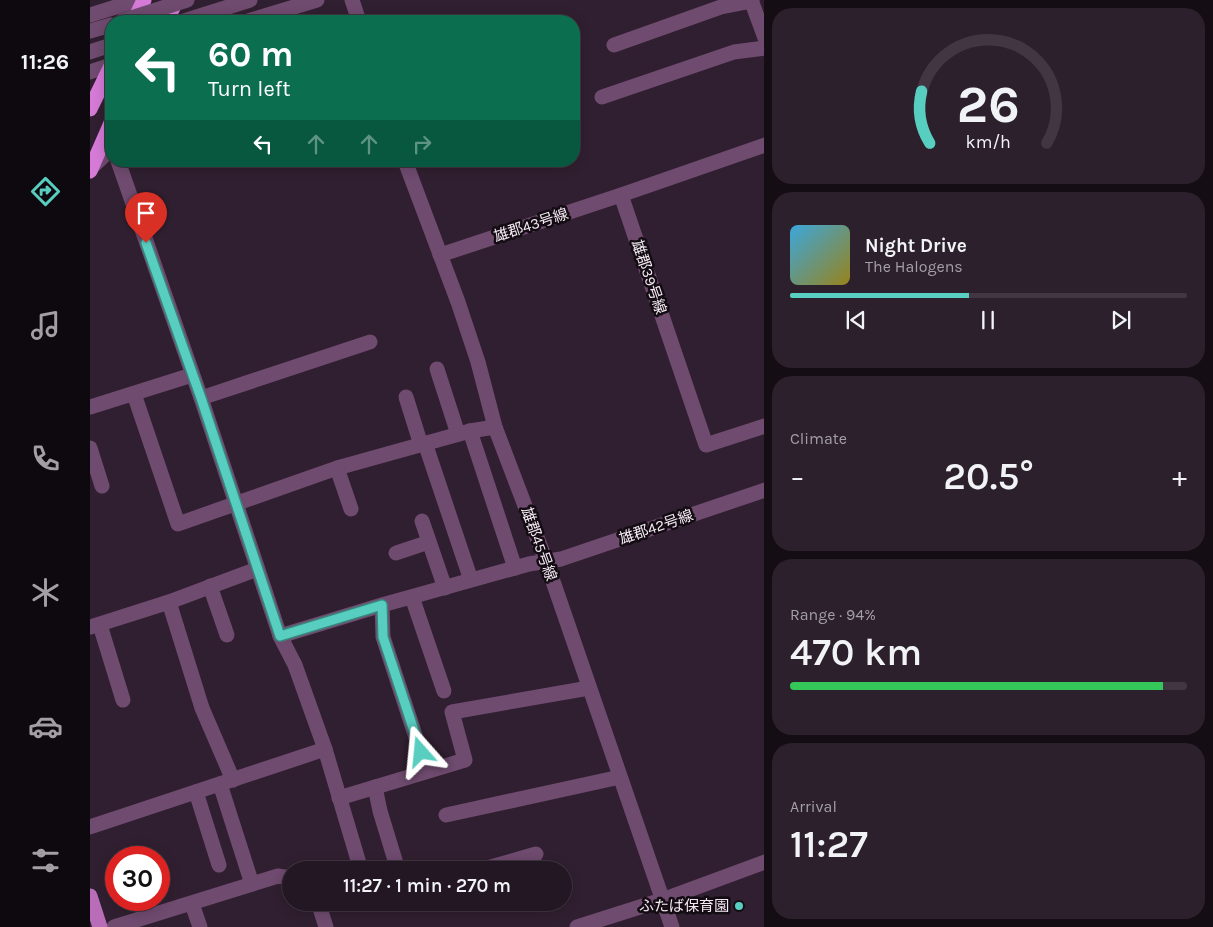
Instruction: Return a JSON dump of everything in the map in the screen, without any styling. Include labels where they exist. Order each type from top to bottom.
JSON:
[{"type":"highway","points":[[137,15],[144,0]]},
{"type":"highway","points":[[169,15],[177,0]]},
{"type":"highway","points":[[90,109],[105,78]]},
{"type":"highway","points":[[91,169],[105,141]]},
{"type":"main road","points":[[90,896],[100,927]]},
{"type":"street","points":[[90,15],[138,0]]},
{"type":"street","points":[[141,15],[187,0]]},
{"type":"street","points":[[203,15],[250,0]]},
{"type":"street","points":[[268,15],[318,0]]},
{"type":"street","points":[[352,0],[357,15]]},
{"type":"street","points":[[614,45],[663,35],[721,7],[751,0],[764,38]]},
{"type":"street","points":[[90,31],[105,26]]},
{"type":"street","points":[[90,52],[105,47]]},
{"type":"street","points":[[602,98],[624,97],[734,52],[764,48]]},
{"type":"street","points":[[90,72],[105,67]]},
{"type":"street","points":[[622,195],[764,145]]},
{"type":"street","points":[[91,169],[105,155]]},
{"type":"street","points":[[121,167],[201,398],[280,636],[295,665],[324,749],[358,861]]},
{"type":"street","name":"雄郡45号線","points":[[407,167],[458,302],[475,353],[495,427],[546,561],[672,927]]},
{"type":"street","name":"雄郡43号線","points":[[440,255],[622,195]]},
{"type":"street","name":"雄郡39号線","points":[[622,195],[706,445],[764,426]]},
{"type":"street","points":[[201,398],[370,342]]},
{"type":"street","points":[[437,369],[464,433],[515,568]]},
{"type":"street","points":[[90,407],[192,375]]},
{"type":"street","points":[[134,394],[178,524],[337,468],[464,433],[495,427]]},
{"type":"street","points":[[406,397],[471,580]]},
{"type":"street","points":[[90,448],[102,486]]},
{"type":"street","points":[[337,468],[351,509]]},
{"type":"street","name":"雄郡42号線","points":[[280,636],[471,580],[515,568],[561,559],[764,490]]},
{"type":"street","points":[[422,521],[445,588]]},
{"type":"street","points":[[396,553],[429,542]]},
{"type":"street","points":[[123,700],[95,626],[169,602],[257,569]]},
{"type":"street","points":[[210,586],[227,635]]},
{"type":"street","points":[[412,597],[444,691]]},
{"type":"street","points":[[169,602],[227,782],[252,884]]},
{"type":"street","points":[[382,605],[383,637],[421,752]]},
{"type":"street","points":[[339,798],[465,760],[452,712],[589,688]]},
{"type":"street","points":[[90,827],[324,749]]},
{"type":"street","points":[[446,815],[620,777]]},
{"type":"street","points":[[375,787],[380,811],[395,861]]},
{"type":"street","points":[[196,792],[219,865]]},
{"type":"street","points":[[512,861],[536,854]]},
{"type":"street","points":[[577,927],[662,900],[764,862]]},
{"type":"street","points":[[114,927],[278,876],[282,877]]},
{"type":"street","points":[[192,904],[200,927]]},
{"type":"street","points":[[321,911],[326,927]]},
{"type":"place","name":"ふたば保育園","points":[[739,906]]},
{"type":"route","points":[[146,243],[201,398],[280,636],[382,605],[383,637],[421,752]]}]
